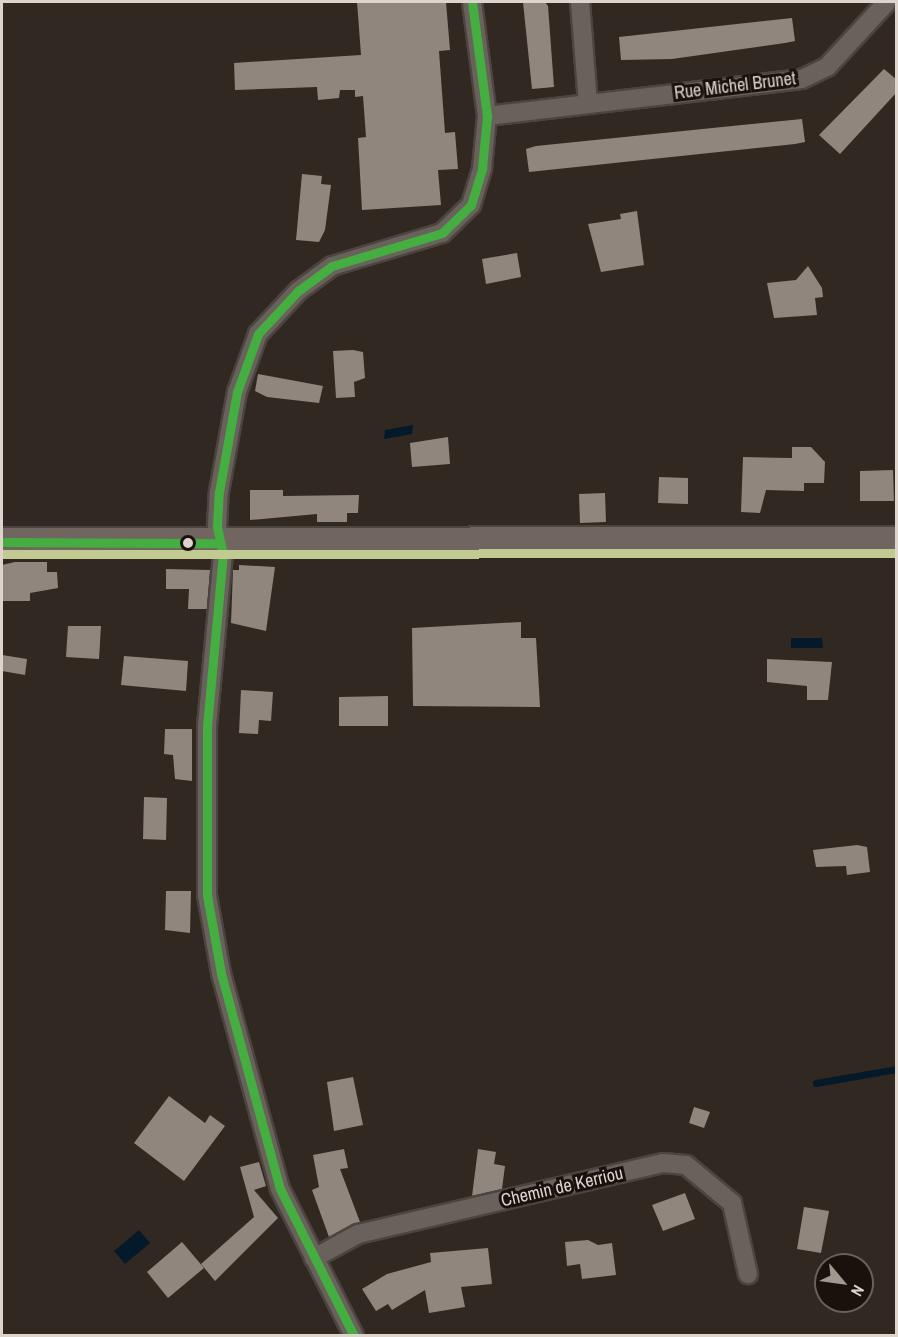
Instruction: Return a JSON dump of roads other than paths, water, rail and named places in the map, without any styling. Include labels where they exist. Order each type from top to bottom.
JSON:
[{"type":"main road","points":[[2,542],[897,541]]},
{"type":"street","points":[[354,1335],[280,1189],[221,973],[207,895],[207,726],[223,555],[220,543],[219,492],[237,392],[258,334],[298,291],[332,266],[442,233],[471,205],[482,168],[487,117],[472,2]]},
{"type":"street","points":[[580,2],[588,104]]},
{"type":"street","name":"Rue Michel Brunet","points":[[487,117],[802,79],[827,67],[887,2]]},
{"type":"street","name":"Chemin de Kerriou","points":[[314,1258],[358,1234],[663,1163],[686,1165],[732,1203],[748,1274]]},
{"type":"water","points":[[413,425],[412,434],[384,439],[385,430]]},
{"type":"water","points":[[791,638],[822,638],[823,648],[791,648]]},
{"type":"water","points":[[139,1230],[150,1243],[125,1264],[114,1251]]},
{"type":"waterway","points":[[816,1083],[896,1069]]}]
